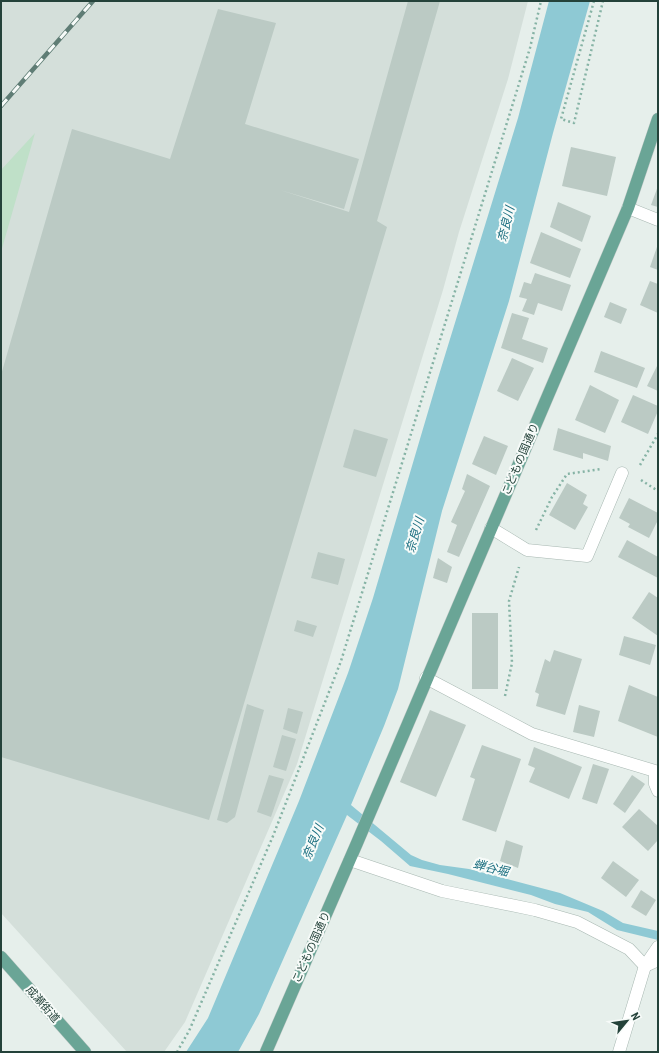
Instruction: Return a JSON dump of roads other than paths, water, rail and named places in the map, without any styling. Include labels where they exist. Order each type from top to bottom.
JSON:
[{"type":"main road","name":"こどもの国通り","points":[[266,1052],[350,860],[426,678],[628,208],[658,119]]},
{"type":"main road","name":"成瀬街道","points":[[1,957],[85,1052]]},
{"type":"street","points":[[628,208],[658,220]]},
{"type":"street","points":[[491,528],[527,550],[587,556],[622,473]]},
{"type":"street","points":[[426,678],[532,734],[657,767],[655,784],[658,791]]},
{"type":"street","points":[[350,860],[442,891],[535,910],[578,922],[629,949],[645,966]]},
{"type":"street","points":[[619,1052],[645,966],[658,946]]},
{"type":"street","points":[[645,966],[658,960]]},
{"type":"water","name":"奈良川","points":[[549,1],[590,1],[553,133],[509,301],[442,511],[398,689],[351,805],[411,855],[422,860],[440,865],[469,869],[560,893],[603,911],[623,923],[658,931],[658,940],[617,930],[588,912],[555,904],[531,895],[410,866],[347,815],[259,1014],[238,1052],[186,1052],[208,1018],[299,801],[348,673],[373,598],[438,378],[518,118]]},
{"type":"railway","points":[[1,106],[93,1]]},
{"type":"water label","name":"蝉谷堀","points":[[491,868]]}]
